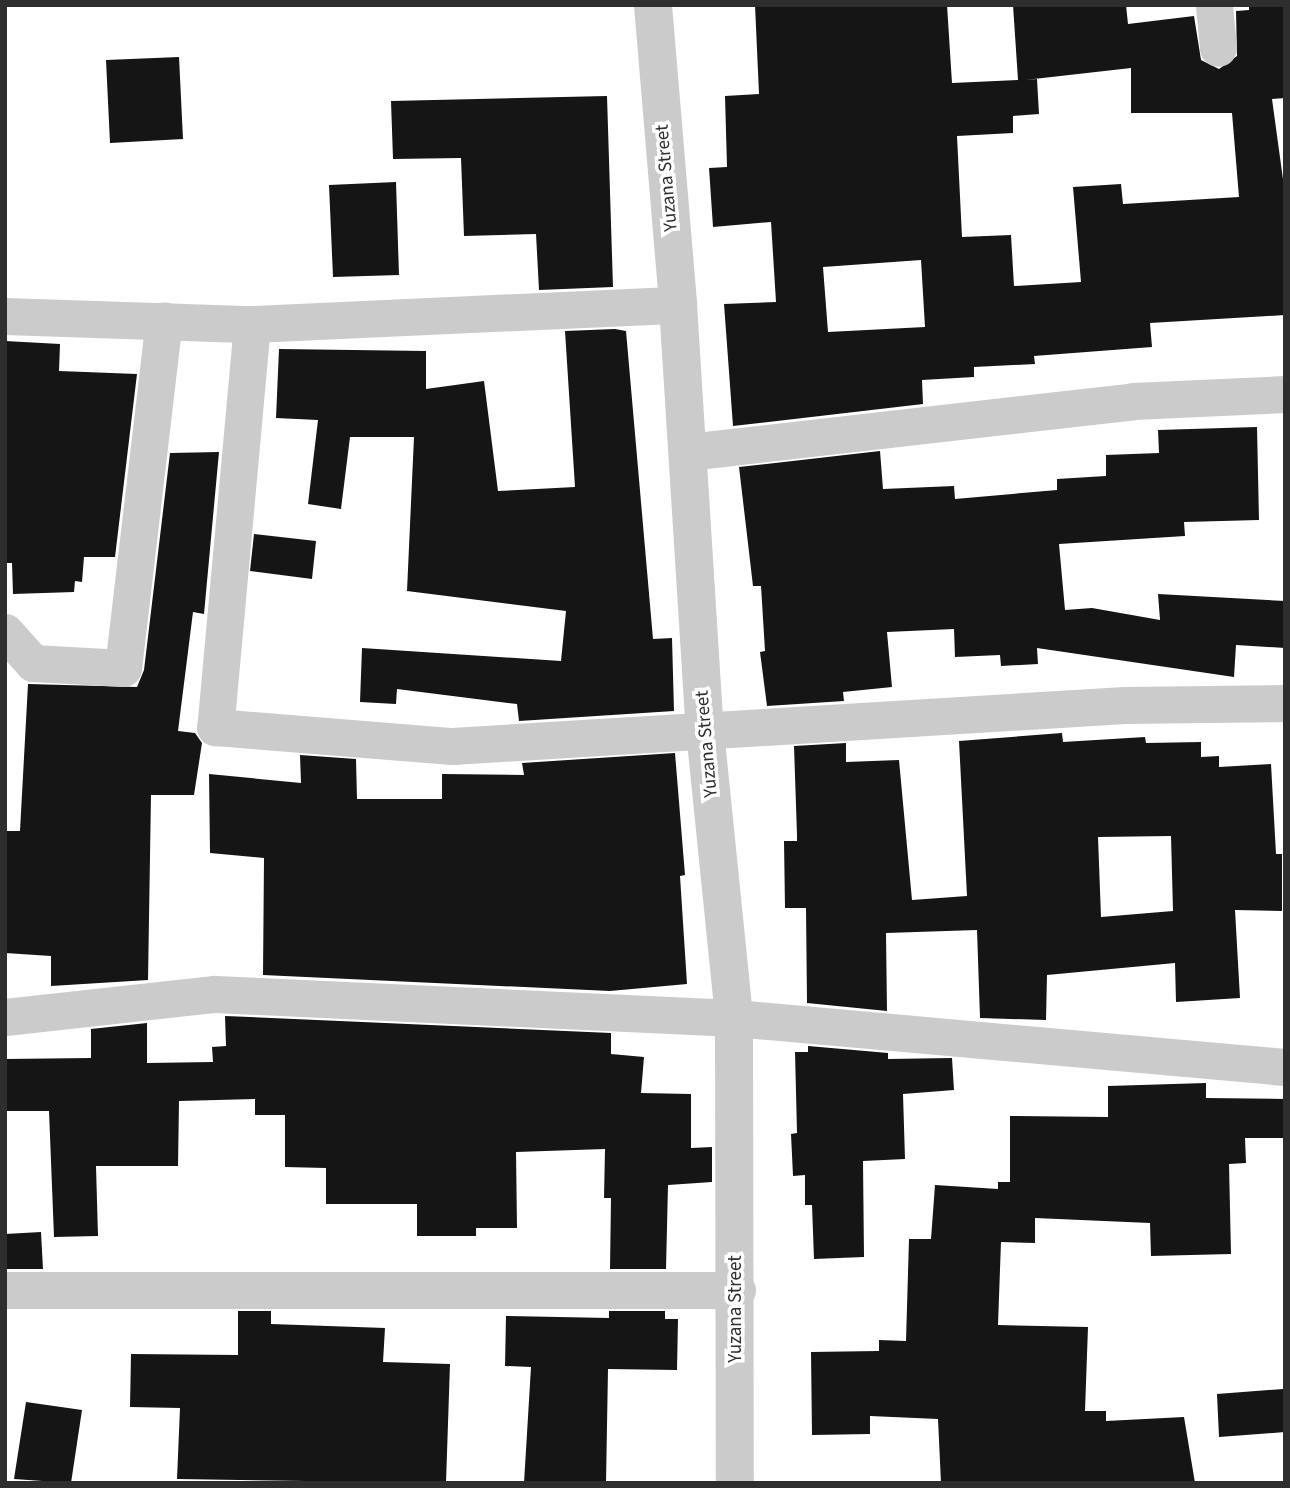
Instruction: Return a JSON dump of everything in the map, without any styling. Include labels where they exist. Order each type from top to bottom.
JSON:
[{"type":"street","name":"Yuzana Street","points":[[653,5],[678,305],[705,731],[734,1018],[737,1290],[735,1483]]},
{"type":"street","points":[[1214,5],[1218,48]]},
{"type":"street","points":[[5,316],[251,324],[678,305]]},
{"type":"street","points":[[5,632],[33,663],[122,668],[164,320]]},
{"type":"street","points":[[251,324],[215,727],[452,746],[1125,705],[1285,703]]},
{"type":"street","points":[[688,452],[1133,401],[1285,394]]},
{"type":"street","points":[[5,1017],[215,994],[734,1018],[1285,1067]]},
{"type":"street","points":[[5,1290],[737,1290]]},
{"type":"building","points":[[755,5],[947,5],[952,83],[1018,80],[1013,5],[1126,5],[1128,24],[1194,16],[1201,60],[1219,69],[1237,56],[1236,11],[1249,10],[1249,5],[1285,5],[1285,98],[1272,99],[1285,194],[1285,315],[1150,323],[1152,347],[1034,356],[1035,364],[974,367],[974,377],[922,380],[923,404],[733,426],[724,304],[776,302],[771,222],[713,227],[709,168],[727,167],[725,96],[759,94]],"holes":[[[1131,68],[1131,113],[1232,113],[1239,197],[1123,204],[1121,184],[1073,187],[1081,282],[1014,286],[1011,235],[962,237],[957,136],[1013,133],[1013,116],[1039,114],[1037,79],[1025,80]],[[921,260],[925,327],[828,332],[823,267]]]},
{"type":"building","points":[[179,57],[183,139],[110,143],[106,60]]},
{"type":"building","points":[[607,96],[613,287],[539,290],[536,234],[464,236],[461,158],[393,159],[391,101]]},
{"type":"building","points":[[396,182],[399,275],[333,277],[329,185]]},
{"type":"building","points":[[565,331],[626,331],[653,639],[672,638],[674,711],[519,721],[517,704],[397,689],[396,704],[360,702],[362,648],[561,661],[566,611],[407,591],[414,437],[350,437],[341,509],[308,504],[318,420],[276,418],[279,349],[426,351],[426,389],[484,381],[498,491],[575,487]]},
{"type":"building","points":[[5,341],[60,344],[59,371],[137,374],[115,557],[84,557],[82,582],[75,581],[74,592],[13,594],[12,563],[5,563]]},
{"type":"building","points":[[1257,427],[1259,520],[1184,522],[1185,536],[1059,544],[1065,610],[1092,608],[1160,620],[1158,594],[1285,601],[1285,648],[1236,645],[1234,677],[1037,648],[1038,664],[1001,666],[1000,655],[955,657],[954,629],[887,632],[892,687],[843,692],[844,701],[767,706],[760,652],[765,651],[761,586],[753,586],[739,467],[880,451],[883,489],[954,486],[955,499],[1057,490],[1057,479],[1106,476],[1106,455],[1159,453],[1158,430]]},
{"type":"building","points":[[219,452],[204,614],[193,612],[178,731],[195,733],[202,743],[194,795],[151,795],[148,980],[51,986],[51,956],[5,953],[5,831],[20,831],[28,684],[137,687],[144,670],[170,453]]},
{"type":"building","points":[[254,534],[316,541],[312,579],[250,571]]},
{"type":"building","points":[[1062,733],[1063,742],[1145,737],[1146,743],[1201,742],[1201,757],[1219,756],[1219,767],[1271,764],[1276,854],[1282,854],[1282,911],[1235,910],[1240,998],[1176,1002],[1175,963],[1047,975],[1046,1020],[980,1018],[977,930],[886,933],[887,1011],[807,1003],[806,908],[785,908],[784,841],[797,841],[794,746],[846,743],[846,762],[899,760],[912,900],[967,896],[959,741]],"holes":[[[1171,836],[1173,911],[1101,917],[1098,837]]]},
{"type":"building","points":[[675,753],[685,875],[680,876],[687,984],[610,991],[263,975],[264,858],[210,853],[209,774],[301,783],[300,755],[356,759],[357,799],[442,799],[442,774],[524,775],[522,763]]},
{"type":"building","points":[[225,1016],[611,1033],[611,1054],[644,1057],[641,1093],[691,1094],[691,1148],[712,1147],[712,1182],[668,1185],[666,1269],[610,1269],[611,1198],[604,1198],[605,1149],[516,1152],[517,1228],[476,1228],[476,1236],[417,1236],[417,1204],[326,1204],[326,1168],[285,1167],[285,1115],[255,1115],[255,1099],[179,1101],[178,1166],[96,1166],[98,1236],[54,1237],[49,1111],[5,1111],[5,1059],[91,1058],[91,1029],[147,1023],[147,1063],[213,1062],[212,1047],[226,1046]]},
{"type":"building","points":[[808,1046],[888,1053],[888,1059],[952,1058],[954,1090],[903,1094],[905,1159],[863,1161],[864,1257],[814,1259],[812,1205],[805,1205],[805,1175],[793,1176],[791,1134],[797,1133],[795,1052],[808,1052]]},
{"type":"building","points":[[1206,1083],[1206,1098],[1285,1099],[1285,1138],[1245,1138],[1246,1163],[1229,1164],[1231,1254],[1151,1256],[1150,1223],[1035,1218],[1035,1243],[1001,1242],[998,1325],[1088,1327],[1085,1411],[1106,1411],[1106,1421],[1184,1417],[1195,1483],[941,1483],[938,1419],[870,1416],[870,1434],[812,1435],[811,1352],[879,1351],[879,1340],[906,1341],[909,1239],[931,1239],[935,1185],[998,1189],[998,1182],[1010,1182],[1010,1116],[1108,1117],[1108,1086]]},
{"type":"building","points":[[41,1232],[43,1269],[5,1269],[5,1234]]},
{"type":"building","points":[[238,1311],[271,1311],[271,1324],[385,1328],[383,1362],[450,1364],[446,1483],[177,1479],[180,1408],[130,1407],[131,1354],[238,1355]]},
{"type":"building","points":[[609,1311],[665,1311],[665,1319],[678,1319],[677,1370],[608,1369],[606,1483],[524,1483],[531,1367],[505,1366],[506,1316],[609,1318]]},
{"type":"building","points":[[1283,1389],[1285,1432],[1219,1437],[1217,1394]]},
{"type":"building","points":[[26,1402],[82,1410],[71,1483],[14,1479]]}]
